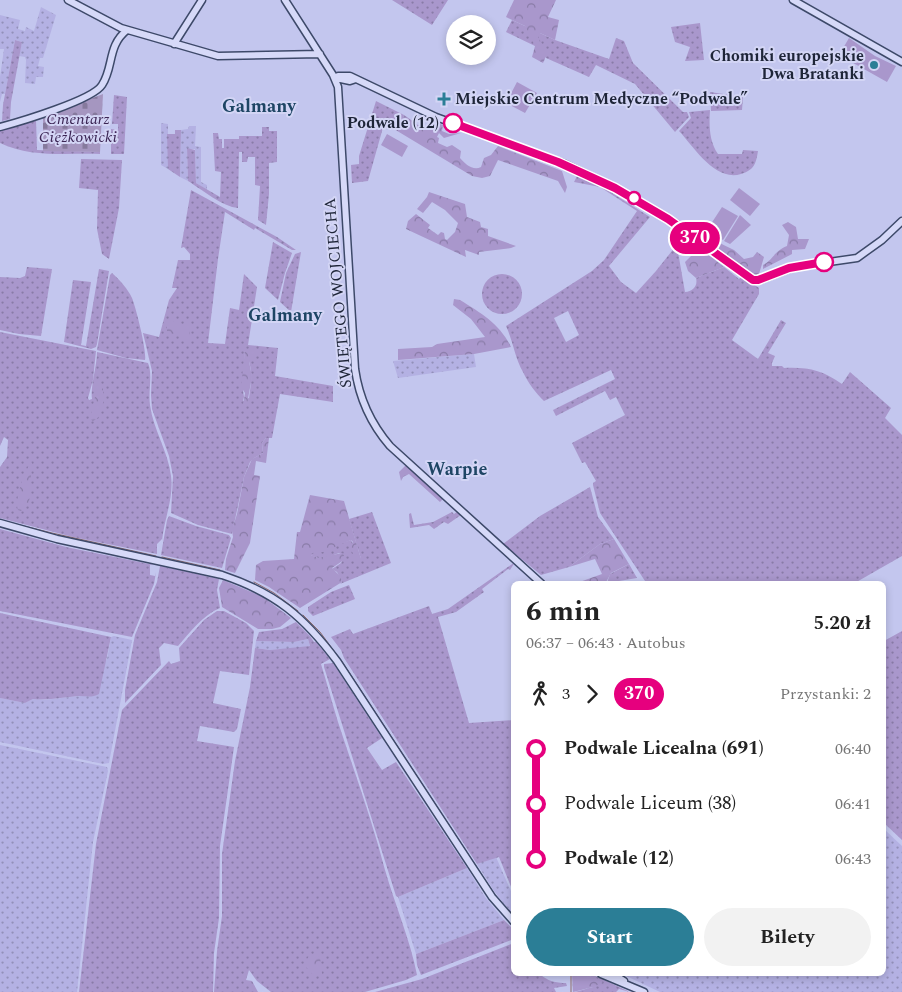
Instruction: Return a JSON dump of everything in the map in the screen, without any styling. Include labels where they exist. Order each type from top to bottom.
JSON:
[{"type":"street","points":[[68,0],[127,30],[211,54],[228,56],[320,54]]},
{"type":"street","points":[[174,44],[202,0]]},
{"type":"street","name":"ŚWIĘTEGO WOJCIECHA","points":[[285,0],[335,78],[338,94],[355,369],[364,404],[375,425],[390,446],[539,581]]},
{"type":"street","points":[[792,0],[902,62]]},
{"type":"street","points":[[0,127],[44,113],[98,90],[106,77],[113,47],[127,30]]},
{"type":"street","points":[[335,78],[348,75],[353,80],[436,117],[558,162],[610,185],[668,219],[749,278],[758,280],[794,266],[852,259],[860,256],[887,236],[902,221]]},
{"type":"street","points":[[338,94],[343,86],[353,80]]},
{"type":"street","points":[[0,523],[57,539],[222,575],[244,582],[293,612],[313,630],[338,661],[492,897],[511,919]]},
{"type":"street","points":[[606,976],[644,992]]},
{"type":"street","points":[[616,976],[631,987]]},
{"type":"shaded area","points":[[41,7],[56,15],[43,58],[40,58],[38,66],[44,67],[43,77],[36,77],[35,84],[25,83],[26,60],[25,57],[19,56],[22,42],[15,40],[5,94],[2,94],[0,102],[0,77],[4,49],[0,49],[0,15],[20,20],[18,29],[25,31],[26,27],[34,31]]},
{"type":"shaded area","points":[[161,123],[168,124],[168,169],[161,165]]},
{"type":"shaded area","points":[[189,126],[196,126],[195,146],[201,147],[201,182],[207,185],[207,190],[196,183],[195,149],[187,149],[188,181],[180,177],[181,130],[188,129]]},
{"type":"shaded area","points":[[474,354],[476,367],[398,378],[393,361]]},
{"type":"shaded area","points":[[111,637],[132,640],[109,763],[103,764],[0,742],[0,698],[25,703],[33,699],[43,700],[80,696],[107,659]]},
{"type":"shaded area","points":[[308,639],[310,646],[303,648],[270,650],[255,648],[256,641],[294,642]]},
{"type":"shaded area","points":[[0,745],[107,767],[108,771],[93,842],[77,992],[0,992]]},
{"type":"shaded area","points":[[886,831],[902,846],[902,992],[660,992],[626,976],[886,976]]},
{"type":"shaded area","points":[[496,857],[511,891],[511,912],[494,891],[477,864]]},
{"type":"shaded area","points":[[467,868],[485,897],[504,920],[416,954],[398,897]]},
{"type":"green space","points":[[392,0],[448,0],[432,25]]},
{"type":"green space","points":[[514,0],[556,0],[548,17],[559,20],[555,40],[540,33],[538,37],[545,53],[543,63],[532,57],[535,46],[525,26],[506,17]]},
{"type":"green space","points":[[512,20],[555,40],[609,59],[616,38],[624,41],[633,63],[683,112],[687,112],[689,117],[675,132],[635,84],[596,65],[589,77],[546,58],[535,46],[506,32]]},
{"type":"green space","points":[[700,23],[704,60],[685,61],[690,47],[675,42],[671,27]]},
{"type":"green space","points":[[849,38],[875,56],[896,66],[887,82],[839,55]]},
{"type":"green space","points":[[15,40],[22,42],[11,102],[10,119],[2,121],[3,105]]},
{"type":"green space","points":[[517,82],[537,93],[525,113],[506,103]]},
{"type":"green space","points":[[710,92],[743,97],[742,110],[711,111]]},
{"type":"green space","name":"Cmentarz Ciężkowicki","points":[[103,94],[100,152],[43,151],[43,117]]},
{"type":"green space","points":[[114,95],[127,97],[124,154],[111,154],[111,129],[118,130],[118,124],[112,124]]},
{"type":"green space","points":[[376,101],[404,115],[402,126],[384,124],[368,181],[352,183],[351,165],[359,164],[359,156]]},
{"type":"green space","points":[[710,110],[711,138],[718,154],[742,154],[743,150],[758,151],[755,163],[749,171],[731,175],[722,173],[706,162],[679,131],[691,118],[689,112]]},
{"type":"green space","points":[[404,115],[425,130],[432,121],[443,125],[442,131],[449,134],[461,133],[444,138],[439,133],[437,137],[439,138],[438,143],[447,147],[452,145],[461,151],[460,158],[472,167],[481,167],[484,158],[491,155],[498,146],[562,171],[567,187],[565,193],[558,181],[498,160],[490,176],[482,178],[472,176],[384,123],[402,126]]},
{"type":"green space","points":[[36,120],[37,150],[100,152],[100,154],[36,153],[12,148],[0,143],[0,130]]},
{"type":"green space","points":[[262,127],[269,127],[269,131],[277,131],[277,162],[269,163],[266,225],[258,220],[260,186],[255,185],[255,157],[248,157],[247,162],[242,162],[242,152],[239,152],[238,208],[219,201],[188,181],[187,148],[195,150],[196,183],[220,197],[221,172],[215,171],[213,133],[218,133],[219,139],[222,139],[222,148],[224,148],[224,139],[239,139],[239,136],[262,136]]},
{"type":"green space","points":[[175,130],[181,130],[180,177],[168,169],[167,134],[175,134]]},
{"type":"green space","points":[[387,134],[408,146],[402,157],[381,145]]},
{"type":"green space","points":[[81,159],[122,160],[119,208],[109,259],[102,254],[97,229],[98,190],[79,188]]},
{"type":"green space","points":[[577,176],[601,186],[650,217],[609,266],[621,282],[636,293],[675,247],[678,252],[685,292],[694,288],[696,278],[724,267],[739,279],[742,276],[759,288],[759,294],[732,340],[758,359],[781,320],[786,323],[768,353],[775,356],[772,366],[814,370],[828,375],[842,384],[850,372],[891,408],[885,418],[902,435],[902,556],[858,581],[645,581],[600,513],[593,485],[596,481],[585,462],[582,463],[572,443],[625,415],[616,397],[610,400],[605,391],[556,416],[553,410],[615,379],[611,370],[544,401],[532,388],[525,376],[506,326],[592,271],[604,260],[637,211],[600,187],[574,182]],"holes":[[[568,311],[579,335],[566,342],[554,318]]]},
{"type":"green space","points":[[739,188],[760,204],[750,216],[730,200]]},
{"type":"green space","points":[[191,190],[277,237],[296,250],[292,250],[255,228],[254,230],[225,212],[208,343],[225,344],[230,308],[239,310],[244,274],[257,287],[248,345],[278,348],[275,376],[333,386],[333,402],[280,394],[272,438],[266,438],[262,443],[263,453],[250,462],[244,477],[232,534],[198,525],[171,513],[173,476],[169,456],[152,409],[152,371],[143,333],[159,337],[169,300],[177,288],[172,288],[178,260],[190,260],[190,254],[184,247],[181,248]],"holes":[[[245,350],[251,368],[251,384],[249,398],[243,401]]]},
{"type":"green space","points":[[429,192],[465,204],[467,217],[480,222],[481,227],[488,229],[488,236],[516,246],[479,252],[479,255],[465,250],[466,257],[406,229],[408,221],[416,214],[430,225],[428,228],[438,235],[441,232],[444,233],[447,240],[455,232],[458,223],[445,210],[432,202],[423,213],[417,209]]},
{"type":"green space","points":[[722,207],[738,216],[723,240],[707,230]]},
{"type":"green space","points":[[740,215],[751,225],[730,244],[724,241]]},
{"type":"green space","points":[[788,222],[796,227],[798,239],[809,239],[805,249],[792,250],[792,254],[763,269],[763,265],[779,250],[787,246],[789,235],[782,225]]},
{"type":"green space","points":[[703,235],[734,250],[744,259],[753,257],[757,252],[764,257],[759,274],[754,276],[748,274],[699,237]]},
{"type":"green space","points":[[691,241],[724,267],[696,278],[688,271],[685,262],[691,256],[687,247]]},
{"type":"green space","points":[[273,242],[292,253],[278,300],[265,288]]},
{"type":"green space","points":[[301,252],[291,312],[280,302],[286,273],[295,254]]},
{"type":"green space","points":[[27,267],[52,269],[41,336],[0,330],[0,277],[20,278],[25,276]]},
{"type":"green space","points":[[99,269],[109,271],[96,347],[91,349],[64,342],[73,280],[91,282],[81,345],[86,346]]},
{"type":"green space","points":[[112,273],[123,284],[132,298],[143,339],[145,360],[126,358],[97,350],[110,275]]},
{"type":"green space","points":[[506,274],[513,277],[519,283],[522,294],[521,302],[513,311],[506,314],[498,314],[491,311],[483,302],[482,290],[485,283],[494,275]]},
{"type":"green space","points":[[454,299],[460,300],[496,325],[511,347],[474,354],[398,360],[398,349],[432,347],[437,344],[485,337],[471,319],[453,305]]},
{"type":"green space","points":[[171,318],[177,326],[189,323],[189,339],[184,340],[178,334],[167,331],[167,322]]},
{"type":"green space","points":[[0,332],[96,351],[89,400],[92,399],[97,352],[148,363],[152,414],[167,458],[172,484],[162,541],[162,539],[157,544],[157,554],[73,537],[0,518],[0,467],[7,457],[8,440],[4,437],[0,446]]},
{"type":"green space","points":[[245,350],[256,351],[249,361],[252,377],[247,404],[243,405],[245,393],[241,387]]},
{"type":"green space","points":[[100,386],[103,389],[103,403],[100,415],[93,421],[90,419],[95,397],[93,388]]},
{"type":"green space","points":[[266,438],[269,438],[266,463],[256,461],[254,475],[260,476],[250,543],[235,573],[225,570],[226,559],[233,537],[232,530],[244,477],[252,459],[263,453],[262,443]]},
{"type":"green space","points":[[32,462],[29,504],[21,511],[18,510],[17,506],[19,492],[26,471]]},
{"type":"green space","points":[[405,466],[444,498],[440,502],[409,474],[403,477],[401,481],[399,472]]},
{"type":"green space","points":[[590,487],[598,517],[614,539],[600,544],[569,567],[541,575],[503,544],[540,516]]},
{"type":"green space","points":[[310,495],[344,501],[361,559],[356,559],[350,548],[353,542],[351,540],[323,552],[311,553],[311,555],[318,558],[342,553],[344,560],[332,568],[340,576],[342,582],[300,608],[255,580],[256,565],[263,561],[294,559],[297,532],[300,532]]},
{"type":"green space","points":[[458,511],[461,515],[448,524],[444,522],[434,529],[429,525],[410,528],[409,514],[411,513],[414,525],[433,522],[452,512],[454,514]]},
{"type":"green space","points":[[372,512],[391,563],[340,584],[342,582],[337,572],[332,569],[341,563],[344,555],[339,553],[321,558],[314,557],[311,553],[351,540],[361,559],[349,519]]},
{"type":"green space","points":[[169,516],[229,535],[231,538],[222,568],[161,555]]},
{"type":"green space","points":[[0,529],[66,547],[154,565],[150,565],[150,575],[155,576],[156,572],[154,584],[132,637],[0,611]]},
{"type":"green space","points":[[614,539],[629,564],[611,573],[607,581],[582,581],[602,574],[595,559],[569,567],[600,544]]},
{"type":"green space","points":[[515,562],[510,570],[508,569],[482,589],[484,592],[456,612],[438,617],[469,723],[511,720],[511,887],[499,857],[477,864],[331,637],[350,629],[353,634],[429,606],[432,614],[448,609]]},
{"type":"green space","points":[[629,564],[637,578],[608,581],[610,574]]},
{"type":"green space","points":[[160,566],[219,579],[217,590],[220,608],[202,619],[178,646],[164,643],[159,648],[161,665],[125,703],[125,690],[135,635],[157,582]]},
{"type":"green space","points":[[223,580],[263,597],[291,618],[280,627],[258,629],[222,607],[219,588]]},
{"type":"green space","points":[[349,585],[355,599],[313,616],[308,611],[308,607],[331,592]]},
{"type":"green space","points":[[217,611],[224,611],[246,623],[254,631],[249,675],[220,671],[213,703],[241,709],[237,729],[234,732],[200,726],[197,741],[234,747],[220,846],[219,918],[214,953],[213,992],[79,992],[96,844],[122,710],[169,661],[171,664],[180,661],[179,648],[204,620]]},
{"type":"green space","points":[[0,613],[111,637],[99,694],[45,700],[33,699],[25,703],[0,698]]},
{"type":"green space","points":[[296,622],[330,659],[321,664],[369,814],[417,975],[365,992],[271,992],[257,981],[249,970],[246,980],[252,981],[258,992],[214,992],[222,916],[222,854],[235,761],[250,687],[255,648],[270,650],[310,646],[308,639],[294,642],[256,641],[259,632],[282,629]]},
{"type":"green space","points":[[902,631],[902,840],[886,825],[886,640]]},
{"type":"green space","points":[[333,663],[382,738],[367,748],[382,770],[396,762],[467,868],[398,897],[396,896],[324,667],[324,664]]},
{"type":"green space","points":[[504,920],[511,927],[511,940],[421,975],[417,965],[416,954]]},
{"type":"green space","points":[[511,944],[511,976],[543,976],[552,981],[566,983],[567,986],[554,988],[556,992],[375,992],[422,979]]},
{"type":"green space","points":[[315,954],[320,957],[322,974],[315,977],[305,966],[310,955]]},
{"type":"green space","points":[[572,976],[590,976],[603,982],[593,987],[573,992]]},
{"type":"green space","points":[[589,976],[595,976],[630,992],[619,989],[616,992],[575,992],[593,987],[591,977]]},
{"type":"waterway","points":[[0,520],[156,556]]},
{"type":"waterway","points":[[162,557],[220,570]]},
{"type":"waterway","points":[[254,582],[274,593],[298,611]]},
{"type":"waterway","points":[[303,615],[320,632],[337,655]]},
{"type":"waterway","points":[[341,660],[497,898]]},
{"type":"waterway","points":[[571,976],[571,992]]},
{"type":"bus line","name":"370","points":[[453,123],[579,170],[615,188],[649,206],[753,280],[758,280],[789,268],[824,262]]},
{"type":"place","name":"Chomiki europejskie Dwa Bratanki","points":[[874,65]]},
{"type":"place","name":"Miejskie Centrum Medyczne “Podwale”","points":[[444,99]]},
{"type":"place","name":"Podwale (12)","points":[[453,123]]},
{"type":"district","name":"Galmany","points":[[259,106]]},
{"type":"district","name":"Galmany","points":[[285,315]]},
{"type":"district","name":"Warpie","points":[[457,469]]}]
